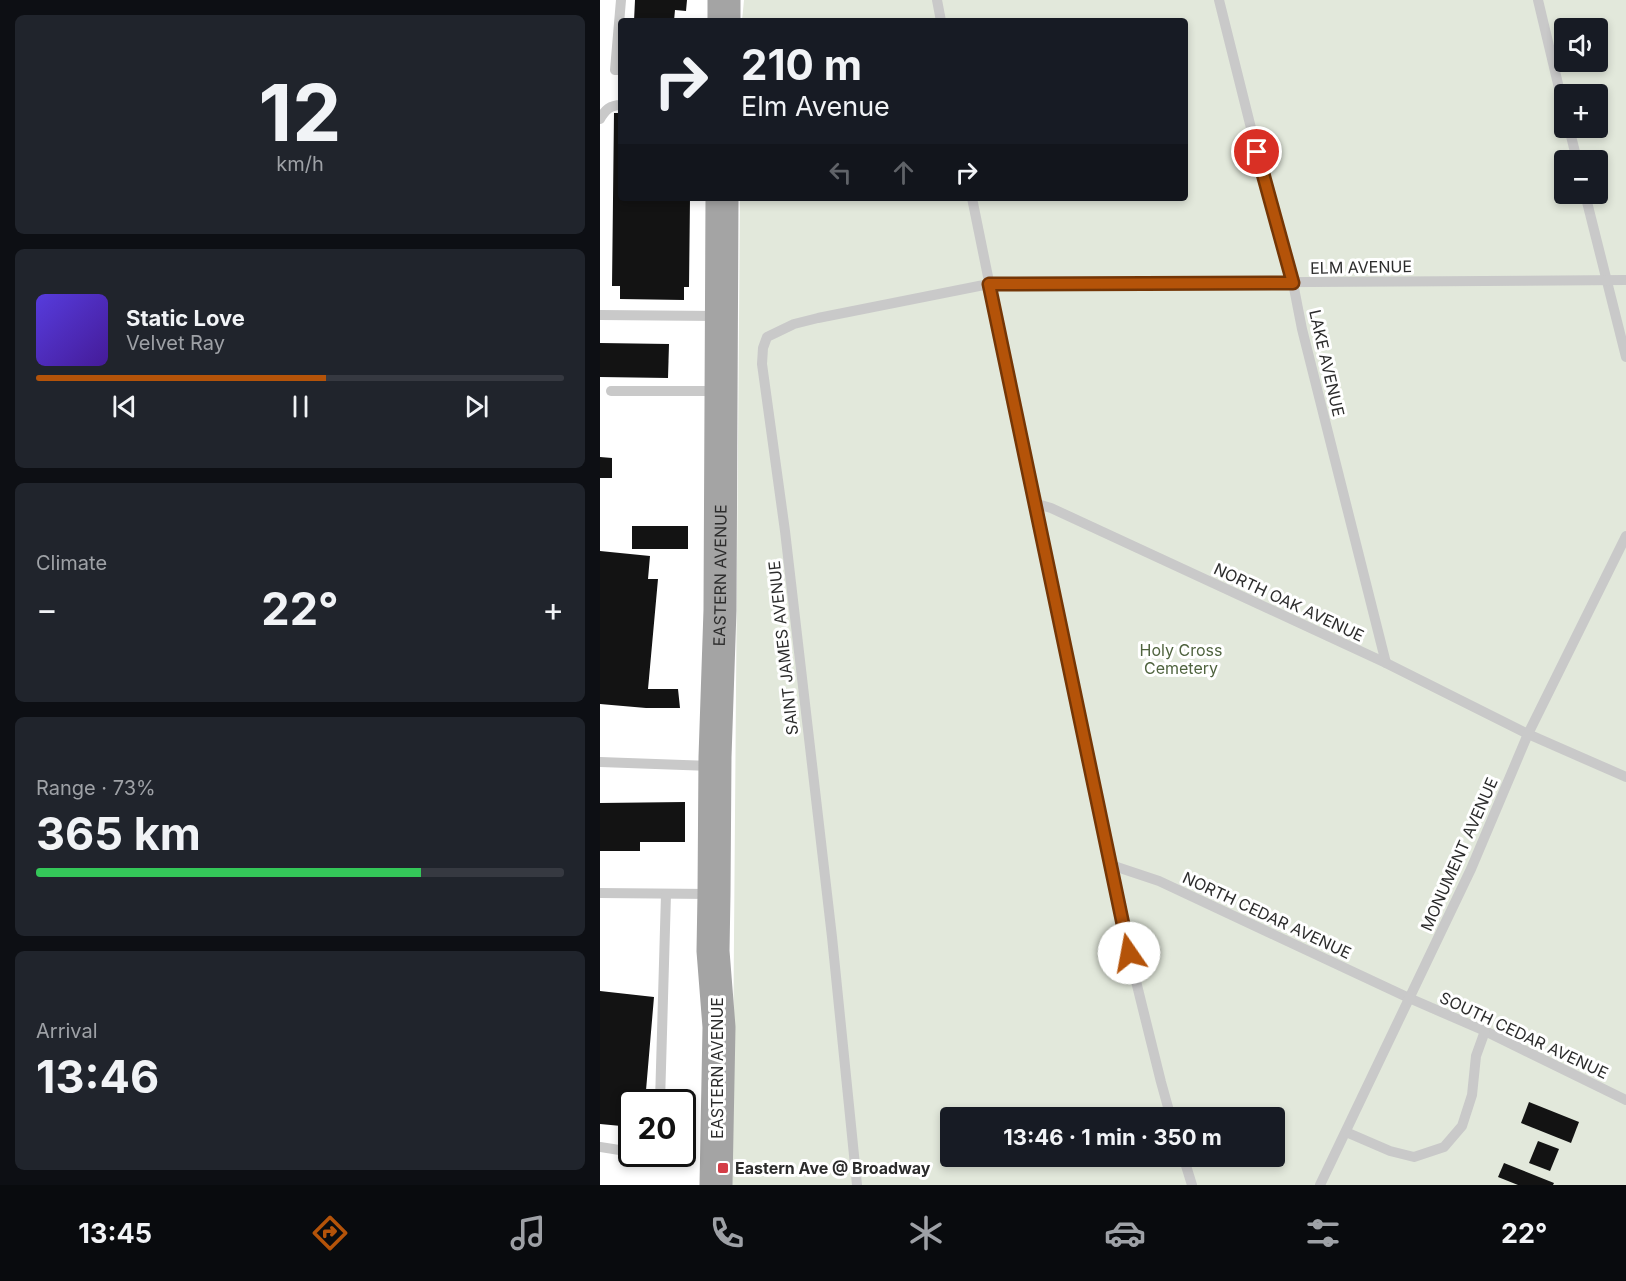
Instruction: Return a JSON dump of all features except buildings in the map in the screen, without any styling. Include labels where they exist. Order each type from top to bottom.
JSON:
[{"type":"main road","points":[[724,0],[724,18]]},
{"type":"main road","name":"EASTERN AVENUE","points":[[716,1185],[719,1027],[713,951],[720,610],[722,201]]},
{"type":"main road","name":"EASTERN AVENUE","points":[[694,1185],[703,1026],[713,951]]},
{"type":"lane","points":[[619,18],[621,0]]},
{"type":"lane","points":[[937,0],[940,18]]},
{"type":"lane","name":"LAKE AVENUE","points":[[1219,0],[1293,283],[1302,329],[1386,663]]},
{"type":"lane","points":[[1538,0],[1558,84]]},
{"type":"lane","points":[[618,34],[615,69],[618,70]]},
{"type":"lane","points":[[600,119],[605,110],[618,105]]},
{"type":"lane","points":[[973,201],[1132,964],[1168,1107]]},
{"type":"lane","points":[[1588,204],[1626,357]]},
{"type":"lane","name":"ELM AVENUE","points":[[989,284],[1626,280]]},
{"type":"lane","name":"SAINT JAMES AVENUE","points":[[857,1185],[832,937],[785,531],[762,364],[763,348],[767,337],[794,324],[989,284]]},
{"type":"lane","points":[[600,315],[721,316]]},
{"type":"lane","points":[[611,391],[721,391]]},
{"type":"lane","name":"NORTH OAK AVENUE","points":[[1034,503],[1051,508],[1386,663],[1528,734],[1626,777]]},
{"type":"lane","name":"MONUMENT AVENUE","points":[[1320,1185],[1471,869],[1528,734],[1626,536]]},
{"type":"lane","points":[[600,762],[715,766]]},
{"type":"lane","name":"NORTH CEDAR AVENUE","points":[[1111,865],[1159,881],[1409,998]]},
{"type":"lane","points":[[600,893],[714,894]]},
{"type":"lane","points":[[660,1089],[666,894]]},
{"type":"lane","name":"SOUTH CEDAR AVENUE","points":[[1409,998],[1485,1031],[1626,1100]]},
{"type":"lane","points":[[1346,1132],[1390,1151],[1414,1157],[1444,1147],[1462,1126],[1472,1095],[1476,1056],[1485,1031]]},
{"type":"lane","points":[[600,1147],[618,1150]]},
{"type":"lane","points":[[1186,1167],[1192,1185]]},
{"type":"green space","name":"Holy Cross Cemetery","points":[[744,0],[1626,0],[1626,1185],[732,1185],[740,201],[1188,201],[1188,18],[742,18]]},
{"type":"place","name":"Eastern Ave @ Broadway","points":[[723,1168]]},
{"type":"route","points":[[1129,953],[989,284],[1293,283],[1257,152]]}]
